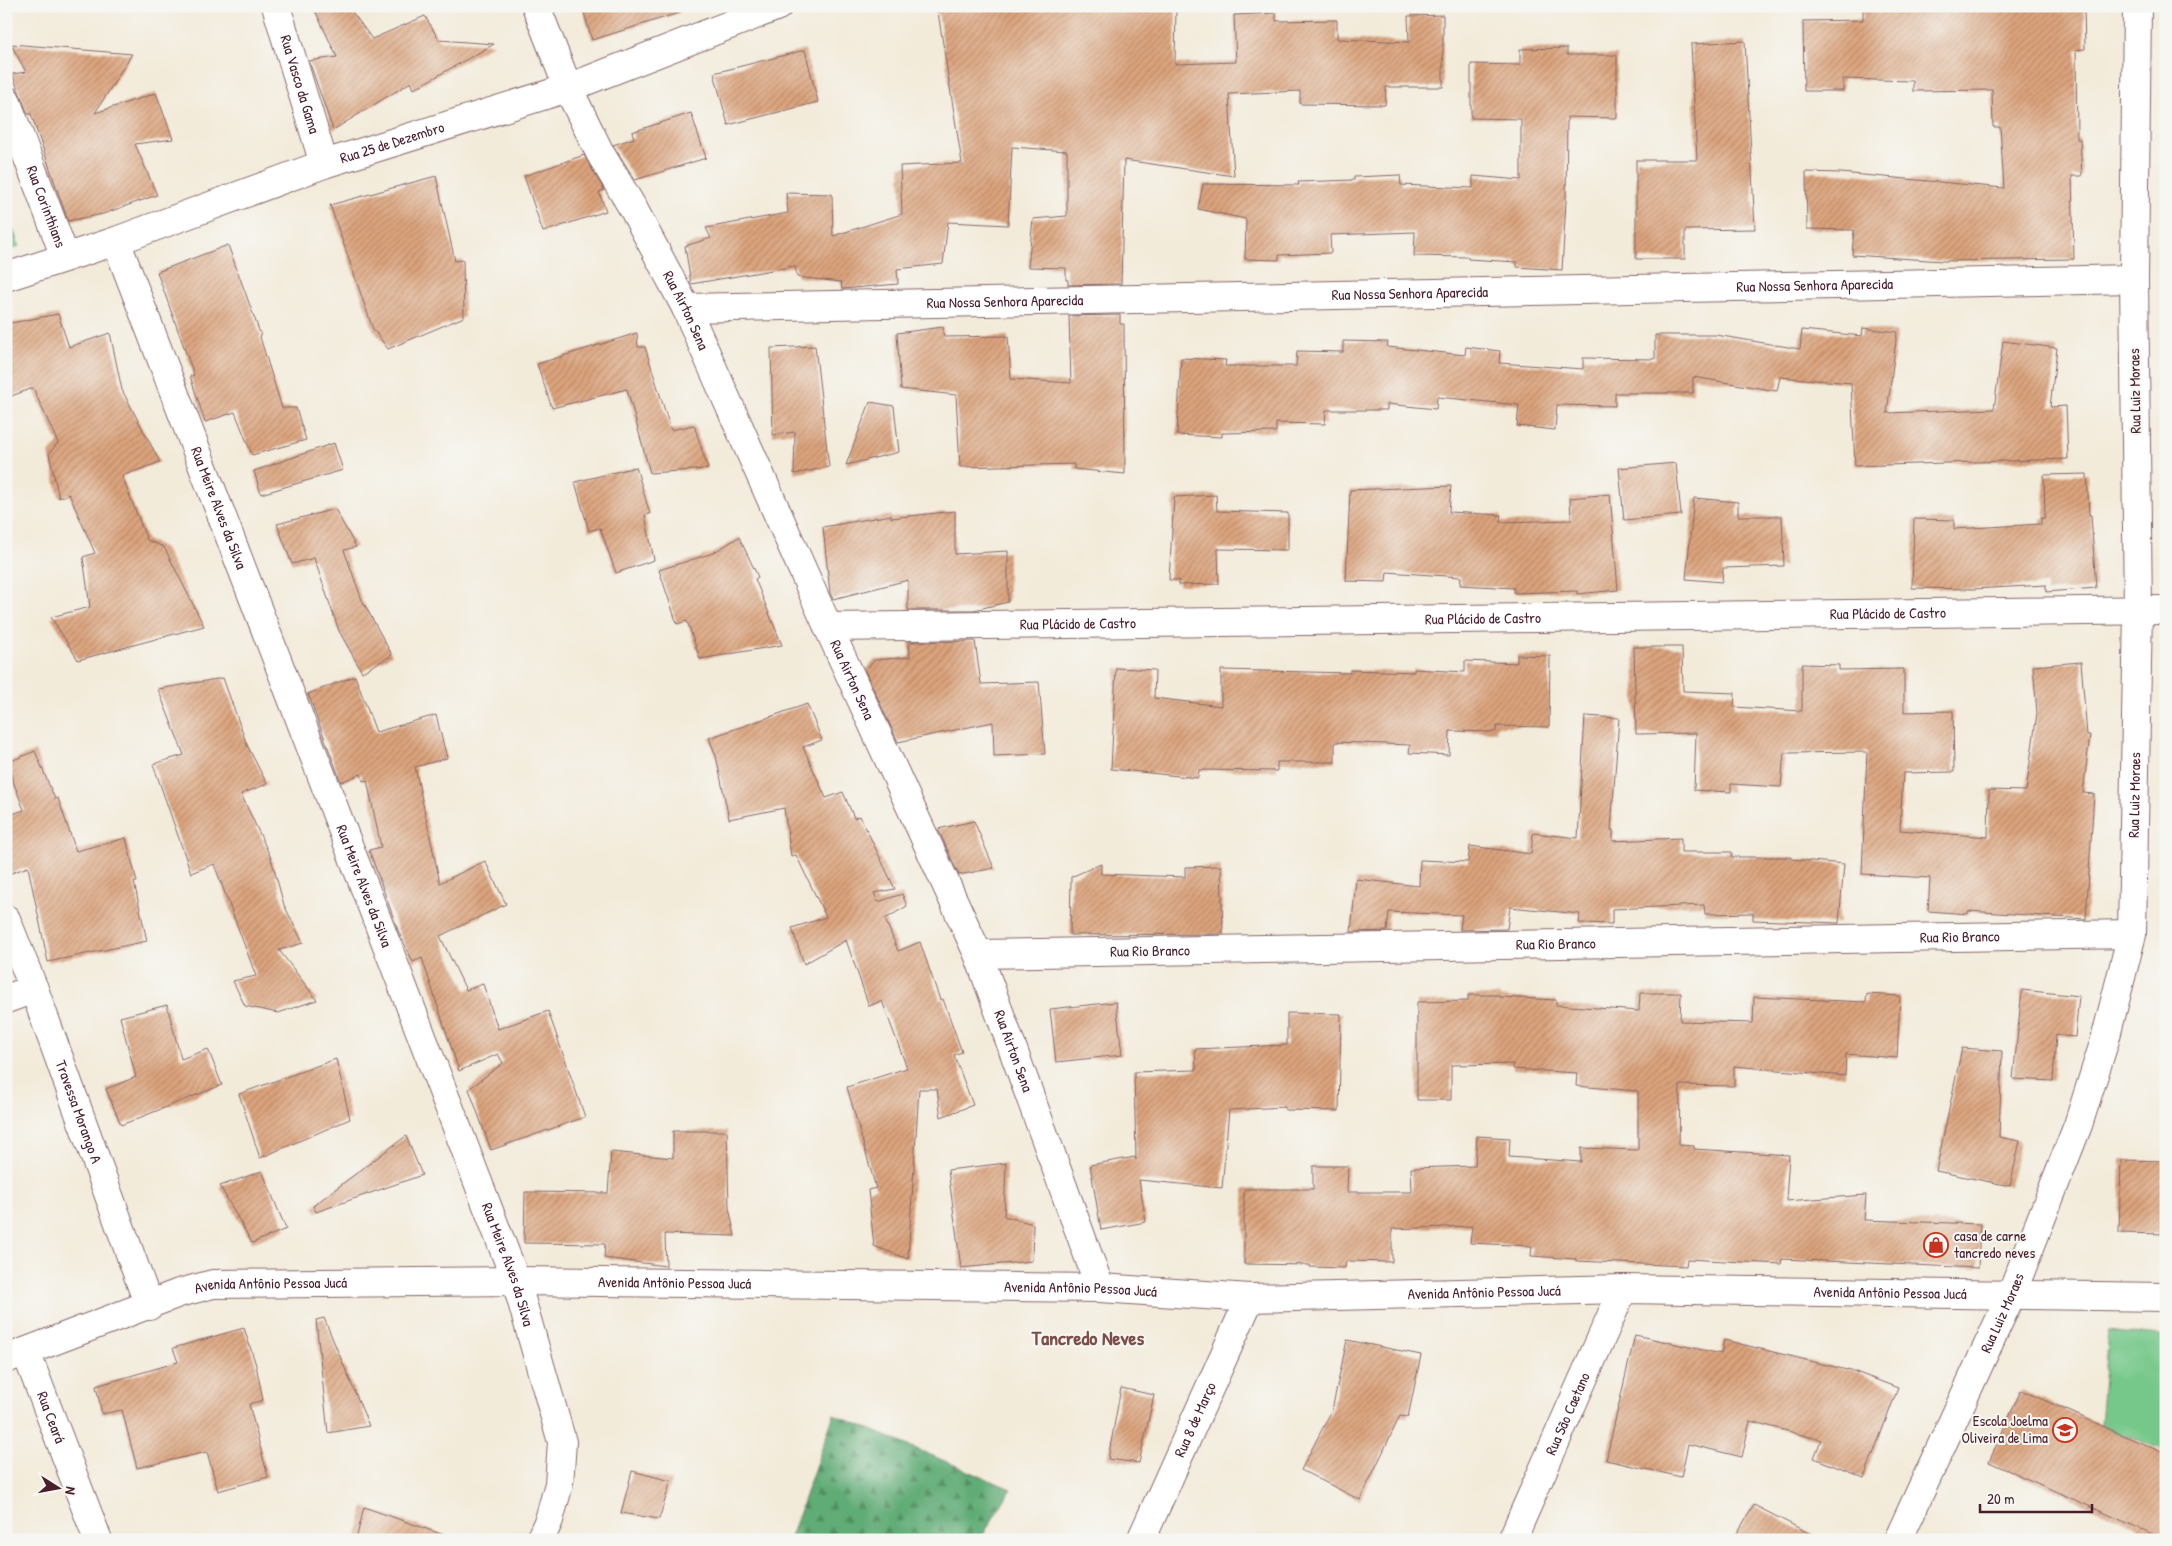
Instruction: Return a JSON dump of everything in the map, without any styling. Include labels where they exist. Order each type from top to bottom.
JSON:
[{"type":"street","name":"Rua Vasco da Gama","points":[[276,6],[324,164]]},
{"type":"street","name":"Rua Airton Sena","points":[[536,6],[568,88],[600,154],[634,210],[686,308],[828,627],[978,954],[1100,1288]]},
{"type":"street","name":"Rua 25 de Dezembro","points":[[6,277],[116,241],[324,164],[568,88],[778,6]]},
{"type":"street","name":"Rua Luiz Moraes","points":[[1898,1540],[2012,1293],[2078,1125],[2104,1040],[2132,934],[2138,610],[2134,279],[2137,6]]},
{"type":"street","name":"Rua Corinthians","points":[[6,100],[65,257]]},
{"type":"street","name":"Rua Meire Alves da Silva","points":[[116,241],[516,1281],[562,1442],[559,1484],[549,1520],[540,1540]]},
{"type":"street","name":"Rua Nossa Senhora Aparecida","points":[[686,308],[2134,279]]},
{"type":"street","name":"Rua Plácido de Castro","points":[[828,627],[2166,610]]},
{"type":"street","name":"Travessa Morango A","points":[[6,919],[34,989],[149,1306]]},
{"type":"street","name":"Rua Rio Branco","points":[[978,954],[2132,934]]},
{"type":"street","points":[[6,999],[34,989]]},
{"type":"street","name":"Avenida Antônio Pessoa Jucá","points":[[16,1356],[179,1293],[213,1284],[516,1281],[1100,1288],[1250,1298],[1623,1289],[2012,1293],[2166,1297]]},
{"type":"street","name":"Rua São Caetano","points":[[1512,1540],[1623,1289]]},
{"type":"street","name":"Rua 8 de Março","points":[[1141,1540],[1250,1298]]},
{"type":"street","name":"Rua Ceará","points":[[16,1356],[98,1540]]},
{"type":"green space","points":[[6,210],[19,246],[6,251]]},
{"type":"green space","points":[[2108,1330],[2166,1337],[2166,1451],[2100,1425]]},
{"type":"green space","points":[[834,1414],[1011,1489],[980,1540],[789,1540]]},
{"type":"building","points":[[313,6],[348,6],[372,39],[425,16],[439,40],[494,44],[414,89],[411,82],[333,130],[309,61],[337,57]]},
{"type":"building","points":[[582,6],[678,6],[679,13],[592,40]]},
{"type":"building","points":[[937,6],[1176,6],[1175,64],[1236,62],[1234,15],[1276,13],[1276,21],[1337,20],[1337,39],[1409,42],[1408,16],[1443,15],[1443,87],[1386,87],[1385,105],[1300,104],[1300,91],[1229,94],[1234,176],[1124,160],[1121,284],[1068,285],[1066,268],[1028,267],[1033,219],[1067,216],[1067,151],[1012,147],[1008,225],[948,222],[943,264],[897,269],[898,284],[842,289],[841,282],[797,277],[795,266],[691,284],[685,246],[711,238],[706,228],[788,213],[786,193],[832,194],[833,236],[902,214],[900,166],[962,163]]},
{"type":"building","points":[[1863,6],[2084,6],[2085,49],[2076,50],[2077,139],[2080,139],[2082,176],[2072,176],[2074,259],[1943,261],[1852,255],[1854,230],[1807,229],[1806,172],[1841,173],[2004,188],[2000,127],[1993,127],[1992,90],[1913,91],[1913,81],[1843,79],[1843,91],[1804,91],[1803,21],[1863,20]]},
{"type":"building","points":[[1745,41],[1755,229],[1685,230],[1685,259],[1636,259],[1636,160],[1697,160],[1691,44]]},
{"type":"building","points":[[11,44],[132,54],[95,113],[156,93],[173,139],[135,144],[157,195],[103,214],[68,221],[31,114],[28,114],[12,74],[26,72]]},
{"type":"building","points":[[1567,48],[1567,55],[1617,55],[1617,118],[1567,117],[1566,201],[1562,270],[1517,267],[1517,262],[1468,259],[1468,257],[1414,256],[1415,232],[1330,235],[1331,253],[1279,255],[1279,260],[1245,259],[1246,219],[1198,209],[1203,184],[1299,185],[1298,182],[1354,180],[1354,177],[1400,175],[1401,185],[1473,188],[1473,176],[1521,180],[1521,119],[1471,118],[1471,64],[1520,65],[1520,49]]},
{"type":"building","points":[[805,50],[818,102],[728,125],[714,73]]},
{"type":"building","points":[[691,113],[706,158],[635,180],[613,145],[634,138],[632,132]]},
{"type":"building","points":[[584,155],[604,190],[599,192],[606,211],[543,232],[524,176]]},
{"type":"building","points":[[436,176],[455,261],[463,260],[464,317],[388,349],[373,329],[330,205]]},
{"type":"building","points":[[228,245],[261,336],[282,408],[296,408],[306,440],[252,455],[235,412],[205,422],[190,376],[194,375],[157,272]]},
{"type":"building","points":[[58,314],[69,347],[110,333],[122,390],[160,462],[122,476],[147,540],[164,547],[204,626],[78,660],[51,617],[90,607],[83,557],[95,553],[69,494],[59,498],[49,454],[58,443],[33,388],[6,398],[6,324]]},
{"type":"building","points":[[1120,315],[1120,324],[1124,324],[1125,474],[1074,469],[1074,464],[960,467],[956,395],[901,389],[897,333],[943,327],[944,337],[1008,336],[1011,379],[1071,383],[1069,316]]},
{"type":"building","points":[[1863,328],[1897,332],[1887,413],[1994,409],[2003,341],[2057,348],[2050,407],[2066,406],[2068,459],[1855,466],[1851,383],[1780,377],[1777,391],[1693,377],[1693,393],[1615,393],[1615,406],[1557,405],[1555,430],[1517,426],[1519,405],[1437,397],[1436,409],[1387,404],[1387,410],[1326,410],[1325,424],[1276,423],[1276,432],[1222,433],[1222,437],[1177,435],[1181,358],[1226,360],[1225,366],[1296,366],[1297,351],[1343,352],[1343,341],[1388,342],[1387,347],[1465,355],[1466,347],[1500,351],[1499,363],[1583,369],[1583,358],[1655,359],[1655,335],[1716,335],[1800,349],[1802,330],[1862,336]]},
{"type":"building","points":[[637,333],[638,347],[645,347],[671,430],[694,425],[708,469],[650,473],[627,389],[552,408],[537,364]]},
{"type":"building","points":[[815,346],[829,467],[794,474],[795,432],[773,435],[771,348]]},
{"type":"building","points":[[870,402],[894,406],[899,452],[846,465]]},
{"type":"building","points":[[334,443],[343,470],[261,494],[254,471]]},
{"type":"building","points":[[1676,463],[1681,515],[1624,520],[1619,468]]},
{"type":"building","points":[[636,467],[650,514],[645,515],[654,560],[616,573],[600,528],[589,531],[575,482]]},
{"type":"building","points":[[2087,474],[2096,588],[2046,592],[2046,585],[1973,589],[1912,588],[1914,519],[1954,520],[1954,529],[2041,524],[2041,518],[2045,518],[2044,475]]},
{"type":"building","points":[[1451,486],[1449,512],[1501,515],[1500,522],[1571,520],[1570,498],[1610,494],[1618,590],[1577,594],[1577,591],[1514,593],[1514,588],[1460,585],[1461,577],[1387,572],[1386,582],[1346,581],[1350,490]]},
{"type":"building","points":[[1216,495],[1217,511],[1288,513],[1288,550],[1218,549],[1219,584],[1179,585],[1179,580],[1169,580],[1174,497]]},
{"type":"building","points":[[1694,498],[1738,502],[1738,516],[1782,516],[1784,566],[1723,568],[1722,582],[1686,579]]},
{"type":"building","points":[[335,509],[356,547],[344,550],[362,600],[392,655],[362,672],[339,631],[314,558],[292,564],[277,524]]},
{"type":"building","points":[[955,511],[955,554],[1008,551],[1008,602],[974,610],[908,610],[908,580],[833,599],[830,593],[823,527],[891,515],[891,518]]},
{"type":"building","points":[[739,537],[758,577],[755,579],[782,645],[700,659],[687,621],[677,624],[659,570],[713,553]]},
{"type":"building","points":[[975,641],[981,684],[1039,682],[1045,754],[994,756],[993,722],[898,742],[865,671],[875,660],[910,657],[909,642]]},
{"type":"building","points":[[1634,647],[1682,647],[1683,691],[1735,693],[1734,707],[1802,711],[1802,664],[1839,665],[1839,670],[1904,669],[1904,712],[1953,711],[1954,772],[1903,773],[1900,830],[1988,837],[1989,790],[2026,791],[2037,713],[2033,666],[2081,662],[2087,735],[2090,735],[2083,793],[2094,794],[2086,919],[1968,911],[1968,914],[1928,911],[1930,878],[1862,874],[1867,752],[1784,753],[1781,787],[1731,784],[1731,792],[1694,790],[1696,733],[1636,734]]},
{"type":"building","points":[[1517,655],[1550,656],[1549,727],[1497,726],[1496,732],[1450,731],[1449,755],[1409,753],[1410,745],[1335,742],[1335,762],[1277,762],[1277,771],[1199,770],[1198,778],[1111,769],[1116,668],[1155,670],[1154,698],[1221,706],[1221,670],[1350,673],[1350,670],[1414,672],[1414,669],[1465,672],[1465,661],[1517,663]]},
{"type":"building","points":[[355,676],[376,732],[436,715],[447,758],[415,767],[440,883],[485,861],[506,904],[440,936],[466,990],[483,984],[498,1029],[548,1011],[585,1117],[491,1150],[469,1089],[503,1063],[498,1054],[459,1071],[422,958],[413,962],[399,933],[369,850],[381,847],[367,780],[363,781],[361,774],[341,782],[308,694]]},
{"type":"building","points":[[223,678],[247,745],[267,784],[241,794],[271,858],[284,905],[303,943],[279,950],[317,1000],[278,1013],[245,1006],[233,981],[256,976],[214,864],[191,873],[153,764],[184,755],[158,689]]},
{"type":"building","points":[[807,704],[822,740],[803,747],[826,798],[843,792],[854,818],[860,816],[895,889],[874,893],[878,902],[902,894],[907,906],[885,919],[898,951],[920,942],[940,1000],[943,999],[962,1052],[954,1055],[973,1105],[941,1117],[937,1089],[919,1089],[908,1259],[874,1246],[868,1190],[876,1188],[847,1087],[907,1068],[882,1001],[869,1006],[846,940],[804,964],[792,928],[826,917],[796,855],[791,856],[784,808],[729,819],[716,756],[709,738]]},
{"type":"building","points":[[1585,716],[1619,718],[1611,830],[1613,830],[1613,841],[1681,838],[1681,852],[1732,852],[1732,857],[1791,857],[1791,859],[1844,864],[1839,923],[1753,920],[1753,913],[1705,914],[1704,905],[1612,909],[1612,924],[1579,923],[1580,914],[1510,907],[1507,929],[1460,930],[1462,915],[1389,912],[1387,931],[1351,932],[1356,879],[1419,886],[1420,860],[1468,862],[1470,846],[1531,854],[1533,833],[1578,838]]},
{"type":"building","points":[[35,751],[55,799],[58,798],[76,851],[126,838],[137,882],[134,882],[147,941],[48,962],[28,867],[6,875],[6,816],[24,810],[6,763]]},
{"type":"building","points":[[974,821],[994,868],[959,875],[938,829]]},
{"type":"building","points":[[1101,864],[1101,874],[1185,877],[1185,867],[1221,866],[1223,934],[1070,935],[1071,877]]},
{"type":"building","points":[[2022,990],[2079,996],[2075,1037],[2056,1035],[2053,1081],[2013,1079]]},
{"type":"building","points":[[1640,993],[1681,993],[1680,1021],[1753,1023],[1754,997],[1866,1002],[1867,994],[1900,996],[1897,1058],[1846,1054],[1845,1076],[1734,1066],[1734,1086],[1680,1085],[1679,1145],[1694,1146],[1694,1149],[1789,1155],[1786,1201],[1866,1195],[1864,1220],[1980,1224],[1978,1268],[1782,1259],[1781,1264],[1687,1259],[1686,1266],[1576,1261],[1576,1259],[1531,1256],[1532,1246],[1470,1243],[1472,1226],[1392,1229],[1392,1262],[1346,1261],[1345,1268],[1310,1267],[1310,1265],[1244,1264],[1244,1189],[1313,1189],[1313,1166],[1348,1166],[1347,1192],[1412,1192],[1411,1168],[1475,1166],[1477,1136],[1510,1138],[1509,1157],[1581,1162],[1581,1148],[1638,1150],[1638,1091],[1576,1086],[1577,1073],[1513,1069],[1513,1064],[1451,1065],[1451,1100],[1417,1100],[1417,1002],[1468,1001],[1468,995],[1499,995],[1499,997],[1556,1000],[1556,1005],[1639,1011]]},
{"type":"building","points":[[1116,1002],[1122,1055],[1056,1062],[1050,1009]]},
{"type":"building","points":[[167,1005],[181,1059],[208,1049],[222,1085],[121,1125],[106,1089],[136,1077],[120,1017]]},
{"type":"building","points":[[1287,1013],[1341,1014],[1339,1111],[1285,1110],[1285,1107],[1229,1110],[1222,1188],[1139,1180],[1146,1222],[1101,1230],[1090,1165],[1135,1157],[1136,1160],[1134,1072],[1196,1070],[1195,1049],[1287,1045]]},
{"type":"building","points":[[1962,1048],[2002,1051],[1999,1137],[2020,1141],[2010,1186],[1936,1171]]},
{"type":"building","points":[[336,1059],[350,1119],[260,1158],[239,1094]]},
{"type":"building","points":[[673,1131],[727,1131],[729,1208],[735,1236],[665,1234],[666,1266],[604,1258],[605,1244],[524,1243],[525,1192],[608,1193],[611,1152],[673,1158]]},
{"type":"building","points":[[406,1136],[422,1175],[316,1212],[313,1206]]},
{"type":"building","points":[[2121,1160],[2166,1161],[2166,1234],[2119,1233]]},
{"type":"building","points":[[1006,1163],[1004,1216],[1033,1224],[1032,1261],[961,1268],[948,1170]]},
{"type":"building","points":[[262,1171],[286,1229],[252,1243],[220,1186]]},
{"type":"building","points":[[324,1318],[369,1426],[328,1433],[316,1320]]},
{"type":"building","points":[[244,1328],[256,1365],[263,1400],[249,1404],[268,1477],[218,1491],[207,1452],[137,1468],[122,1410],[102,1414],[96,1386],[178,1362],[173,1348]]},
{"type":"building","points":[[1635,1335],[1721,1354],[1724,1340],[1848,1369],[1898,1388],[1864,1478],[1814,1458],[1821,1440],[1750,1421],[1742,1457],[1688,1444],[1681,1477],[1606,1460]]},
{"type":"building","points":[[1347,1340],[1421,1355],[1408,1417],[1400,1416],[1360,1500],[1301,1470],[1332,1410]]},
{"type":"building","points":[[1121,1388],[1154,1395],[1139,1463],[1108,1459]]},
{"type":"building","points":[[2021,1390],[2166,1454],[2166,1540],[1989,1462]]},
{"type":"building","points":[[632,1471],[671,1481],[659,1519],[621,1513]]},
{"type":"building","points":[[1754,1505],[1822,1540],[1733,1540]]},
{"type":"building","points":[[364,1507],[444,1535],[443,1540],[356,1540]]},
{"type":"place","name":"casa de carne tancredo neves","points":[[1936,1245]]},
{"type":"place","name":"Escola Joelma Oliveira de Lima","points":[[2065,1430]]},
{"type":"district","name":"Tancredo Neves","points":[[1088,1338]]}]
